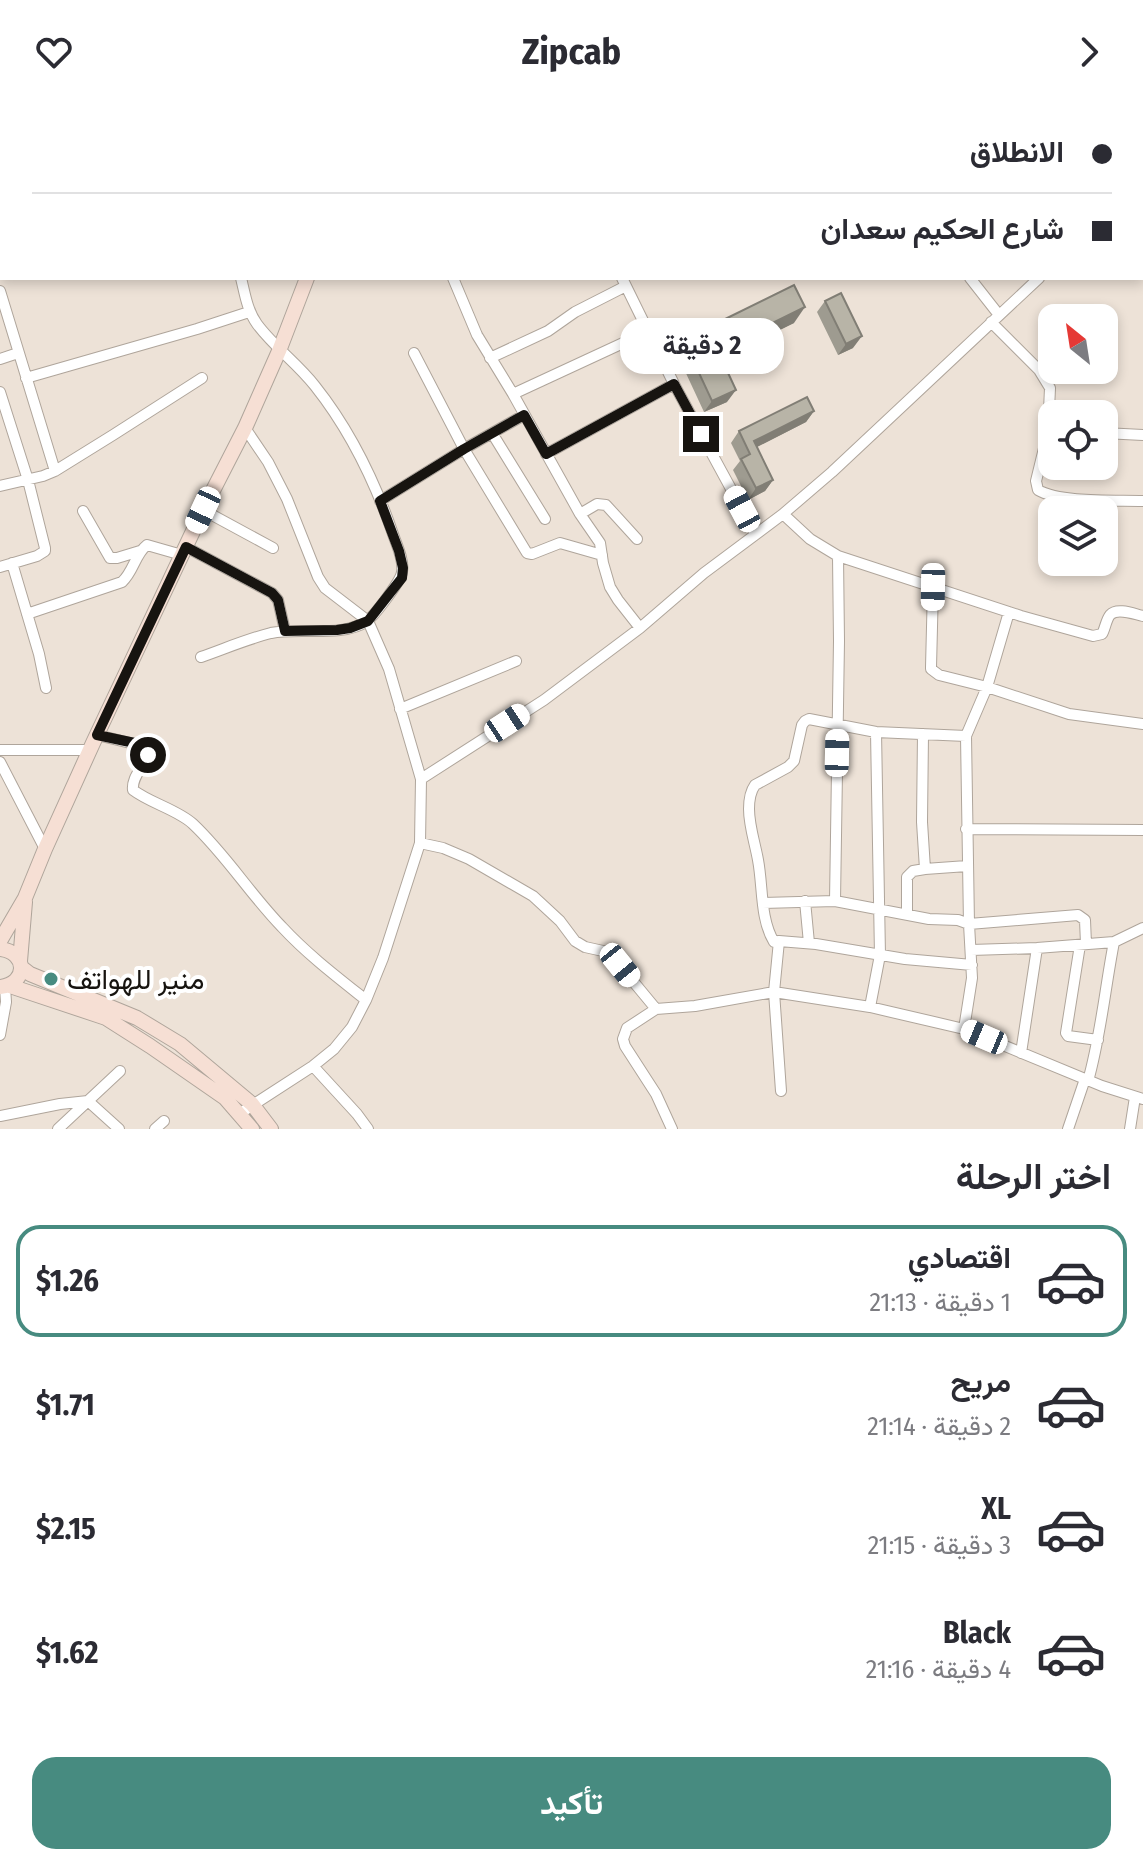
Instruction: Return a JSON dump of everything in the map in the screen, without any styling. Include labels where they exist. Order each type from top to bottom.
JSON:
[{"type":"main road","points":[[0,941],[25,898],[97,735],[245,428],[306,280]]},
{"type":"main road","points":[[5,987],[18,978],[25,898]]},
{"type":"main road","points":[[0,949],[12,952],[30,974],[137,1018],[180,1044],[252,1104],[271,1129]]},
{"type":"main road","points":[[5,987],[106,1018],[225,1098],[252,1129]]},
{"type":"street","points":[[201,657],[285,631],[337,630],[368,621],[402,578],[399,551],[380,501],[347,434],[297,366],[279,351],[249,312],[241,280]]},
{"type":"street","points":[[454,280],[477,335],[580,514],[600,543],[610,587],[640,628]]},
{"type":"street","points":[[971,280],[995,319],[1047,381],[1050,400]]},
{"type":"street","points":[[421,779],[544,700],[783,514],[1037,280]]},
{"type":"street","points":[[490,358],[548,331],[624,282],[674,384],[755,533]]},
{"type":"street","points":[[0,291],[4,322],[18,353],[55,471]]},
{"type":"street","points":[[26,378],[249,312]]},
{"type":"street","points":[[513,394],[649,331]]},
{"type":"street","points":[[0,359],[18,353]]},
{"type":"street","points":[[414,353],[464,449],[527,553],[532,554],[560,543],[602,555]]},
{"type":"street","points":[[0,484],[28,480],[55,471],[202,378]]},
{"type":"street","points":[[546,454],[674,384]]},
{"type":"street","points":[[0,392],[45,542],[45,551],[37,556],[0,567]]},
{"type":"street","points":[[380,501],[524,415]]},
{"type":"street","points":[[239,1114],[313,1066],[334,1049],[352,1027],[383,958],[420,843],[421,779],[389,669],[368,621],[325,588],[287,499],[268,462],[245,428]]},
{"type":"street","points":[[492,433],[545,519]]},
{"type":"street","points":[[1118,434],[1143,435]]},
{"type":"street","points":[[1038,474],[1038,490],[1045,494],[1143,501]]},
{"type":"street","points":[[580,514],[597,504],[606,505],[637,539]]},
{"type":"street","points":[[203,510],[273,548]]},
{"type":"street","points":[[83,511],[110,558],[140,551]]},
{"type":"street","points":[[783,514],[810,539],[838,556],[1093,636],[1102,634],[1113,612],[1143,616]]},
{"type":"street","points":[[27,614],[122,582],[130,574],[140,551],[149,544],[184,551],[272,593],[278,600],[285,631]]},
{"type":"street","points":[[835,901],[838,556]]},
{"type":"street","points":[[12,563],[46,688]]},
{"type":"street","points":[[933,587],[931,669],[939,675],[1069,714],[1143,724]]},
{"type":"street","points":[[964,1029],[971,995],[972,965],[966,829],[966,736],[987,687],[1009,612]]},
{"type":"street","points":[[400,709],[516,661]]},
{"type":"street","points":[[966,736],[876,732],[806,719],[794,761],[760,781],[752,790],[749,822],[759,865],[763,903],[774,942],[809,943],[972,965]]},
{"type":"street","points":[[870,1007],[880,955],[876,732]]},
{"type":"street","points":[[923,734],[925,869]]},
{"type":"street","points":[[97,735],[147,747],[148,755],[133,782],[133,790],[190,821],[282,927],[324,967],[366,1000]]},
{"type":"street","points":[[0,750],[90,750]]},
{"type":"street","points":[[0,762],[45,849]]},
{"type":"street","points":[[966,829],[1143,830]]},
{"type":"street","points":[[420,843],[469,859],[533,896],[560,921],[575,941],[613,957],[656,1009]]},
{"type":"street","points":[[907,915],[907,877],[913,871],[967,866]]},
{"type":"street","points":[[805,901],[809,943]]},
{"type":"street","points":[[763,903],[835,901],[969,924],[1078,915],[1087,926],[1066,1033],[1068,1036],[1098,1040]]},
{"type":"street","points":[[971,950],[1114,942],[1143,928]]},
{"type":"street","points":[[779,941],[774,992],[781,1091]]},
{"type":"street","points":[[1068,1129],[1098,1040],[1114,942]]},
{"type":"street","points":[[1021,1053],[1037,948]]},
{"type":"street","points":[[0,1035],[6,1002],[5,987]]},
{"type":"street","points":[[672,1129],[656,1094],[625,1046],[623,1039],[627,1028],[656,1009],[695,1006],[774,992],[870,1007],[964,1029],[1086,1080],[1139,1098],[1130,1129]]},
{"type":"street","points":[[313,1066],[368,1129]]},
{"type":"street","points":[[58,1129],[120,1071]]},
{"type":"street","points":[[0,1116],[88,1101],[119,1129]]},
{"type":"building","points":[[794,285],[805,307],[732,343],[721,321]]},
{"type":"building","points":[[841,293],[862,336],[846,344],[825,301]]},
{"type":"building","points":[[716,347],[736,390],[712,401],[692,358]]},
{"type":"building","points":[[807,397],[814,411],[754,441],[773,480],[756,488],[741,459],[750,454],[739,431]]},
{"type":"place","name":"منير للهواتف","points":[[51,979]]},
{"type":"route","points":[[148,755],[144,745],[97,735],[186,547],[275,595],[285,631],[350,628],[368,621],[402,578],[399,551],[380,501],[524,415],[546,454],[674,384],[701,434]]}]
